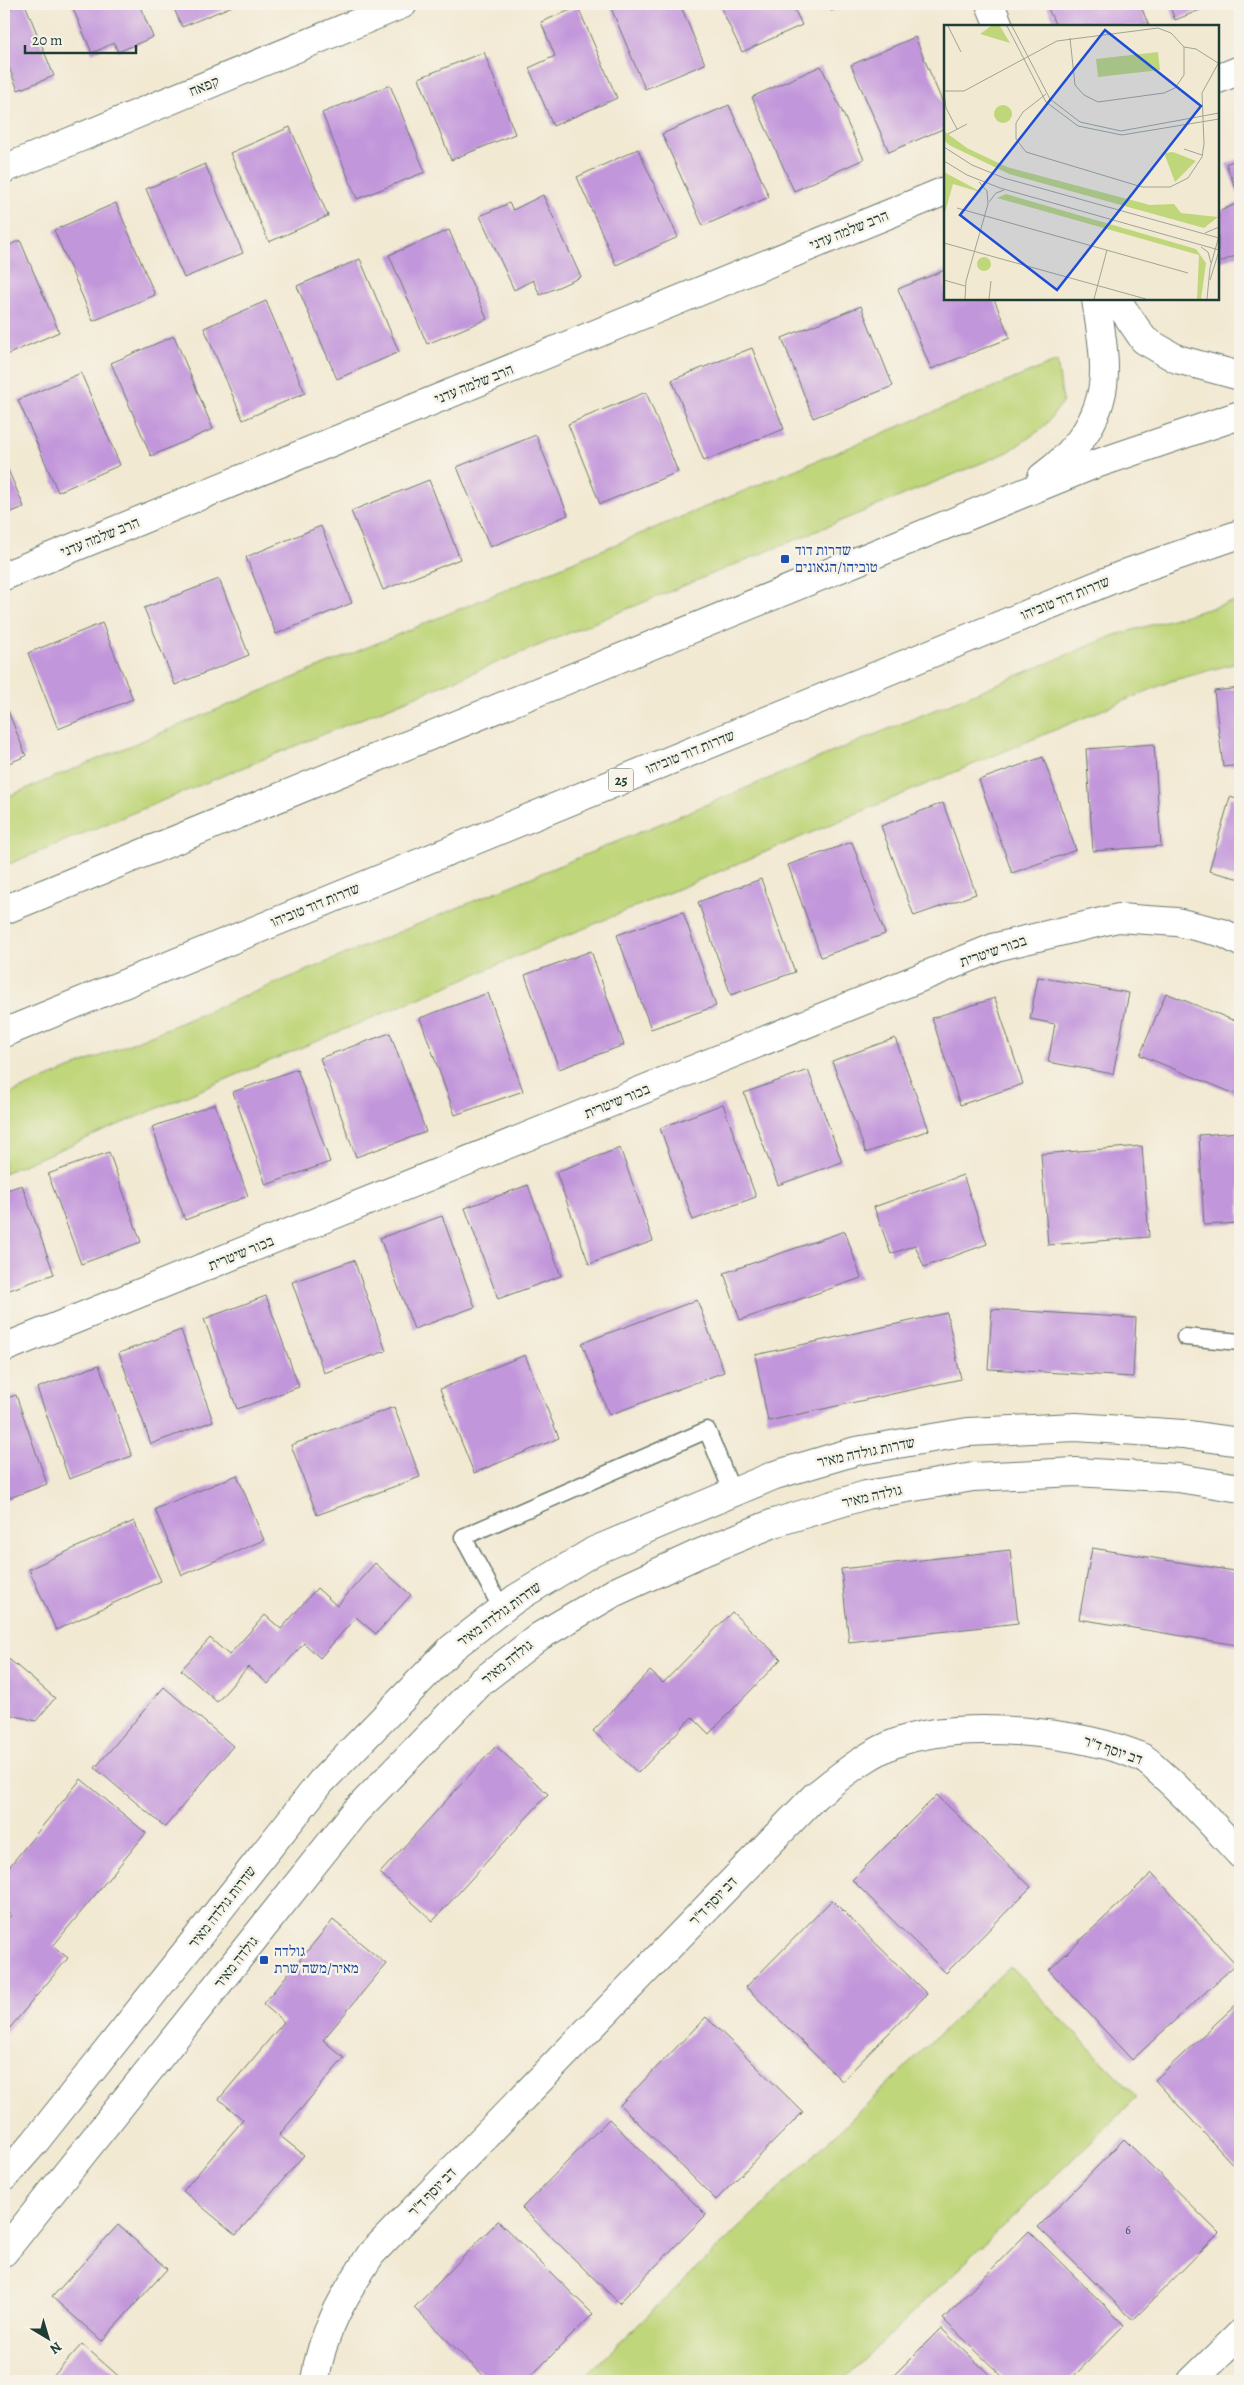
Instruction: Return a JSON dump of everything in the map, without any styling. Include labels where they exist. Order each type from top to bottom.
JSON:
[{"type":"main road","name":"קפאח","points":[[4,169],[403,4]]},
{"type":"main road","points":[[990,4],[999,25]]},
{"type":"main road","points":[[1219,79],[1240,70]]},
{"type":"main road","name":"הרב שלמה עדני","points":[[4,576],[944,191]]},
{"type":"main road","points":[[1015,496],[1062,462],[1086,433],[1100,404],[1104,368],[1096,300]]},
{"type":"main road","points":[[1117,300],[1144,340],[1177,358],[1240,376]]},
{"type":"main road","points":[[4,910],[1015,496],[1090,466],[1240,415]]},
{"type":"main road","name":"שדרות דוד טוביהו","points":[[4,1033],[1130,572],[1240,534]]},
{"type":"main road","name":"בכור שיטרית","points":[[4,1348],[996,947],[1118,918],[1177,922],[1223,933],[1240,942]]},
{"type":"main road","name":"שדרות גולדה מאיר","points":[[4,2177],[34,2143],[321,1782],[452,1648],[502,1609],[594,1551],[732,1491],[775,1475],[856,1451],[968,1432],[1076,1427],[1183,1434],[1240,1442]]},
{"type":"main road","name":"גולדה מאיר","points":[[4,2252],[355,1812],[482,1681],[540,1636],[614,1592],[698,1554],[774,1523],[866,1495],[973,1477],[1076,1472],[1178,1478],[1240,1488]]},
{"type":"main road","name":"דב יוסף ד\"ר","points":[[315,2381],[318,2357],[339,2305],[371,2254],[815,1796],[851,1768],[899,1741],[928,1733],[1006,1730],[1086,1739],[1144,1759],[1190,1799],[1240,1854]]},
{"type":"main road","points":[[1192,2381],[1240,2334]]},
{"type":"lane","points":[[1185,1337],[1240,1342]]},
{"type":"lane","points":[[502,1609],[463,1536],[706,1430],[732,1491]]},
{"type":"green space","points":[[1057,361],[1063,402],[1043,428],[1008,452],[4,866],[4,798]]},
{"type":"green space","points":[[1240,600],[1240,662],[1171,681],[4,1173],[4,1096],[1115,635]]},
{"type":"green space","points":[[1010,1966],[1137,2097],[842,2381],[580,2381]]},
{"type":"building","points":[[25,4],[54,76],[18,90],[4,55],[4,11]]},
{"type":"building","points":[[71,4],[139,4],[153,37],[118,52],[114,43],[92,53]]},
{"type":"building","points":[[172,4],[237,4],[182,27]]},
{"type":"building","points":[[621,4],[680,4],[705,64],[645,89],[611,8]]},
{"type":"building","points":[[719,4],[792,4],[802,25],[742,52]]},
{"type":"building","points":[[828,4],[848,4],[831,11]]},
{"type":"building","points":[[1046,4],[1140,4],[1149,25],[1056,25]]},
{"type":"building","points":[[1169,4],[1215,4],[1175,20]]},
{"type":"building","points":[[578,7],[617,98],[553,126],[529,68],[555,56],[541,22]]},
{"type":"building","points":[[915,37],[944,106],[944,128],[889,152],[851,65]]},
{"type":"building","points":[[484,52],[515,134],[451,160],[419,78]]},
{"type":"building","points":[[821,66],[864,159],[794,191],[752,97]]},
{"type":"building","points":[[390,85],[425,172],[357,199],[322,113]]},
{"type":"building","points":[[729,105],[769,197],[703,226],[662,134]]},
{"type":"building","points":[[290,127],[328,216],[269,242],[230,153]]},
{"type":"building","points":[[638,149],[678,237],[616,265],[577,177]]},
{"type":"building","points":[[1240,158],[1240,199],[1226,164]]},
{"type":"building","points":[[205,164],[243,253],[184,278],[146,189]]},
{"type":"building","points":[[543,195],[581,277],[540,295],[533,280],[514,290],[480,216],[509,203],[513,210]]},
{"type":"building","points":[[1240,202],[1240,254],[1219,263],[1219,212]]},
{"type":"building","points":[[116,203],[155,295],[93,321],[54,230]]},
{"type":"building","points":[[449,230],[487,319],[427,344],[389,255]]},
{"type":"building","points":[[20,240],[59,332],[4,356],[4,248]]},
{"type":"building","points":[[360,259],[399,352],[337,379],[297,286]]},
{"type":"building","points":[[944,270],[944,300],[994,300],[1010,338],[931,369],[898,289]]},
{"type":"building","points":[[266,301],[305,393],[243,420],[204,328]]},
{"type":"building","points":[[861,306],[893,386],[813,418],[782,338]]},
{"type":"building","points":[[174,336],[213,429],[151,456],[111,363]]},
{"type":"building","points":[[752,348],[784,429],[704,461],[672,380]]},
{"type":"building","points":[[81,373],[120,465],[58,492],[18,400]]},
{"type":"building","points":[[646,392],[678,472],[600,504],[568,424]]},
{"type":"building","points":[[536,435],[568,515],[490,547],[457,467]]},
{"type":"building","points":[[4,460],[24,507],[4,515]]},
{"type":"building","points":[[429,480],[460,559],[383,590],[351,511]]},
{"type":"building","points":[[321,526],[352,603],[276,634],[246,557]]},
{"type":"building","points":[[219,579],[249,655],[175,685],[144,608]]},
{"type":"building","points":[[102,623],[133,699],[58,729],[28,653]]},
{"type":"building","points":[[1240,688],[1240,765],[1223,767],[1214,691]]},
{"type":"building","points":[[4,701],[26,756],[4,765]]},
{"type":"building","points":[[1154,744],[1161,846],[1093,851],[1086,749]]},
{"type":"building","points":[[1043,757],[1076,850],[1012,873],[979,780]]},
{"type":"building","points":[[1230,797],[1240,800],[1240,879],[1209,871]]},
{"type":"building","points":[[943,803],[976,894],[914,916],[881,826]]},
{"type":"building","points":[[852,842],[885,934],[821,957],[788,865]]},
{"type":"building","points":[[761,879],[795,972],[731,995],[698,902]]},
{"type":"building","points":[[683,912],[716,1006],[651,1029],[617,935]]},
{"type":"building","points":[[591,951],[624,1045],[559,1069],[525,975]]},
{"type":"building","points":[[1038,977],[1129,993],[1113,1074],[1048,1062],[1055,1024],[1030,1019]]},
{"type":"building","points":[[488,993],[523,1091],[455,1115],[420,1018]]},
{"type":"building","points":[[1166,993],[1240,1023],[1240,1096],[1140,1055]]},
{"type":"building","points":[[995,998],[1023,1084],[960,1105],[932,1018]]},
{"type":"building","points":[[390,1033],[426,1132],[356,1157],[320,1058]]},
{"type":"building","points":[[895,1038],[929,1130],[866,1153],[832,1061]]},
{"type":"building","points":[[297,1069],[330,1162],[266,1185],[233,1092]]},
{"type":"building","points":[[808,1070],[842,1162],[778,1185],[744,1093]]},
{"type":"building","points":[[215,1104],[248,1196],[185,1220],[152,1127]]},
{"type":"building","points":[[723,1104],[756,1197],[693,1220],[660,1128]]},
{"type":"building","points":[[1240,1132],[1240,1223],[1204,1225],[1199,1135]]},
{"type":"building","points":[[1142,1146],[1149,1237],[1048,1245],[1041,1154]]},
{"type":"building","points":[[620,1148],[653,1241],[589,1264],[556,1172]]},
{"type":"building","points":[[109,1152],[141,1242],[81,1264],[48,1174]]},
{"type":"building","points":[[963,1175],[987,1244],[924,1267],[915,1245],[891,1254],[874,1207]]},
{"type":"building","points":[[22,1185],[54,1274],[4,1292],[4,1191]]},
{"type":"building","points":[[528,1185],[561,1276],[498,1299],[465,1208]]},
{"type":"building","points":[[442,1216],[475,1307],[414,1329],[380,1238]]},
{"type":"building","points":[[845,1231],[861,1278],[740,1320],[724,1273]]},
{"type":"building","points":[[354,1260],[386,1351],[324,1373],[292,1282]]},
{"type":"building","points":[[266,1296],[299,1387],[237,1409],[204,1319]]},
{"type":"building","points":[[697,1300],[724,1372],[609,1415],[582,1343]]},
{"type":"building","points":[[992,1309],[1136,1318],[1133,1377],[988,1369]]},
{"type":"building","points":[[947,1313],[961,1379],[768,1421],[755,1355]]},
{"type":"building","points":[[181,1330],[213,1421],[151,1444],[119,1353]]},
{"type":"building","points":[[525,1355],[559,1438],[474,1473],[440,1389]]},
{"type":"building","points":[[99,1365],[132,1456],[69,1479],[37,1388]]},
{"type":"building","points":[[16,1395],[47,1484],[4,1500],[4,1399]]},
{"type":"building","points":[[394,1407],[420,1477],[317,1515],[291,1445]]},
{"type":"building","points":[[237,1475],[264,1540],[182,1575],[155,1509]]},
{"type":"building","points":[[134,1521],[161,1581],[56,1630],[29,1569]]},
{"type":"building","points":[[1092,1548],[1240,1572],[1240,1624],[1237,1645],[1079,1619]]},
{"type":"building","points":[[1010,1550],[1018,1623],[849,1642],[841,1569]]},
{"type":"building","points":[[375,1563],[411,1595],[376,1634],[356,1617],[320,1658],[304,1643],[268,1684],[248,1667],[217,1702],[181,1670],[210,1638],[229,1655],[265,1615],[281,1629],[317,1588],[337,1606]]},
{"type":"building","points":[[732,1612],[781,1659],[709,1734],[692,1717],[638,1773],[593,1731],[650,1671],[663,1683]]},
{"type":"building","points":[[4,1655],[55,1698],[36,1721],[4,1713]]},
{"type":"building","points":[[164,1687],[233,1746],[165,1827],[95,1768]]},
{"type":"building","points":[[496,1746],[548,1794],[433,1921],[380,1873]]},
{"type":"building","points":[[81,1779],[146,1833],[53,1946],[68,1958],[4,2035],[4,1923],[11,1915],[4,1909],[4,1873]]},
{"type":"building","points":[[937,1795],[1031,1887],[946,1973],[852,1880]]},
{"type":"building","points":[[1152,1873],[1236,1964],[1132,2060],[1049,1970]]},
{"type":"building","points":[[832,1900],[927,1994],[842,2081],[746,1987]]},
{"type":"building","points":[[333,1920],[386,1964],[323,2040],[344,2058],[279,2135],[304,2155],[236,2235],[183,2191],[243,2120],[219,2099],[284,2022],[263,2004]]},
{"type":"building","points":[[1240,2001],[1240,2166],[1237,2169],[1155,2080]]},
{"type":"building","points":[[706,2017],[803,2112],[716,2200],[620,2105]]},
{"type":"building","points":[[609,2119],[706,2215],[619,2303],[522,2208]]},
{"type":"building","points":[[1124,2139],[1219,2233],[1133,2320],[1038,2227]]},
{"type":"building","points":[[498,2221],[593,2314],[526,2381],[489,2381],[414,2308]]},
{"type":"building","points":[[118,2225],[167,2269],[102,2341],[52,2297]]},
{"type":"building","points":[[1029,2231],[1124,2325],[1069,2381],[1007,2381],[943,2319]]},
{"type":"building","points":[[941,2328],[996,2381],[888,2381]]},
{"type":"building","points":[[82,2344],[124,2381],[49,2381]]},
{"type":"place","name":"שדרות דוד טוביהו/הגאונים","points":[[785,559]]},
{"type":"place","name":"גולדה מאיר/משה שרת","points":[[264,1960]]}]
